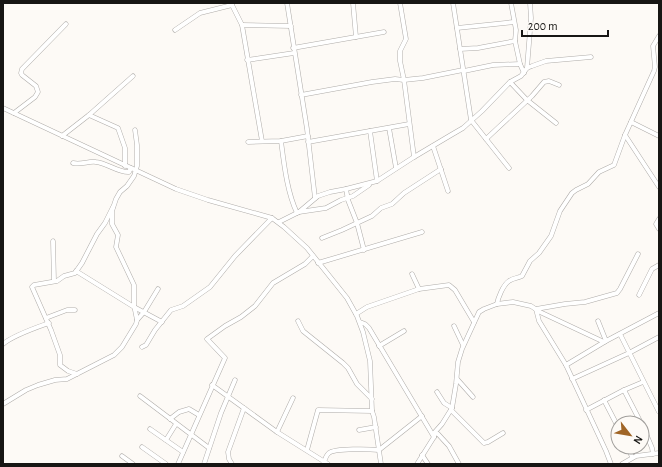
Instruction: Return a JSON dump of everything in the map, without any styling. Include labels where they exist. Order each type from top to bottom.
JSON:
[{"type":"street","points":[[287,3],[308,136],[313,199],[317,209]]},
{"type":"street","points":[[353,3],[356,37]]},
{"type":"street","points":[[400,3],[406,33],[406,39],[400,51],[400,62],[404,80],[414,157]]},
{"type":"street","points":[[453,3],[471,120],[508,168]]},
{"type":"street","points":[[511,3],[516,30],[515,41],[520,64],[524,73]]},
{"type":"street","points":[[298,213],[313,199],[330,192],[377,181],[414,157],[464,128],[471,120],[482,112],[510,82],[517,79],[527,68],[531,18],[530,3]]},
{"type":"street","points":[[175,30],[200,13],[231,4],[242,25],[262,141]]},
{"type":"street","points":[[457,28],[514,22]]},
{"type":"street","points":[[14,113],[35,97],[38,92],[36,86],[22,75],[22,70],[66,24]]},
{"type":"street","points":[[242,25],[291,26]]},
{"type":"street","points":[[293,48],[320,42],[384,32]]},
{"type":"street","points":[[497,304],[498,298],[508,283],[522,276],[530,261],[539,253],[551,236],[560,211],[572,193],[588,184],[599,172],[614,165],[625,135],[657,66],[654,46],[659,36]]},
{"type":"street","points":[[460,49],[478,48],[515,41]]},
{"type":"street","points":[[247,60],[294,53]]},
{"type":"street","points":[[527,68],[538,63],[591,56]]},
{"type":"street","points":[[301,95],[395,79],[404,80],[493,65],[520,64]]},
{"type":"street","points":[[62,136],[89,115],[133,76]]},
{"type":"street","points":[[486,139],[528,100],[546,80],[559,86]]},
{"type":"street","points":[[510,82],[528,100],[556,123]]},
{"type":"street","points":[[3,108],[62,136],[74,140],[133,170],[189,194],[272,218],[279,222],[301,242],[344,294],[360,322],[370,361],[372,411],[376,427],[380,464]]},
{"type":"street","points":[[89,115],[118,128],[125,148],[125,166]]},
{"type":"street","points":[[631,122],[659,136]]},
{"type":"street","points":[[308,142],[409,124]]},
{"type":"street","points":[[389,128],[396,168]]},
{"type":"street","points":[[73,163],[105,163],[124,172],[133,170],[137,166],[135,130]]},
{"type":"street","points":[[370,131],[377,181]]},
{"type":"street","points":[[625,135],[659,186]]},
{"type":"street","points":[[248,142],[281,141],[308,136]]},
{"type":"street","points":[[281,141],[293,205],[298,213]]},
{"type":"street","points":[[433,146],[448,191]]},
{"type":"street","points":[[322,238],[372,216],[381,208],[392,204],[404,193],[441,169]]},
{"type":"street","points":[[77,374],[68,371],[60,365],[60,355],[49,323],[32,287],[34,285],[54,281],[75,273],[97,234],[105,223],[120,192],[134,176],[133,170]]},
{"type":"street","points":[[279,222],[298,213],[326,208],[347,197],[353,196],[370,183]]},
{"type":"street","points":[[346,189],[347,197],[357,223],[364,250]]},
{"type":"street","points":[[113,207],[112,224],[118,235],[116,247],[134,285],[134,307],[137,320]]},
{"type":"street","points":[[142,347],[146,345],[172,310],[183,306],[210,288],[235,256],[272,218]]},
{"type":"street","points":[[659,219],[656,224],[659,229]]},
{"type":"street","points":[[318,263],[422,232]]},
{"type":"street","points":[[53,241],[54,281]]},
{"type":"street","points":[[536,309],[585,302],[617,293],[638,254]]},
{"type":"street","points":[[178,464],[225,358],[207,340],[225,326],[242,317],[255,306],[273,283],[305,264],[313,256]]},
{"type":"street","points":[[639,295],[652,269],[659,265]]},
{"type":"street","points":[[76,271],[134,307],[162,322]]},
{"type":"street","points":[[412,274],[419,289]]},
{"type":"street","points":[[356,314],[367,307],[419,289],[445,285],[452,286],[474,322]]},
{"type":"street","points":[[3,404],[22,392],[55,380],[67,379],[114,355],[122,347],[137,320],[144,312],[158,289]]},
{"type":"street","points":[[417,464],[451,410],[457,379],[458,362],[463,345],[474,322],[482,310],[497,304],[512,302],[531,306],[605,341]]},
{"type":"street","points":[[536,309],[539,321],[566,366],[611,464]]},
{"type":"street","points":[[46,318],[67,310],[75,310]]},
{"type":"street","points":[[566,366],[605,341],[659,313]]},
{"type":"street","points":[[298,321],[303,331],[348,368],[357,384],[372,399]]},
{"type":"street","points":[[598,321],[605,341]]},
{"type":"street","points":[[360,322],[367,326],[434,435]]},
{"type":"street","points":[[3,344],[18,335],[24,334],[49,323]]},
{"type":"street","points":[[454,326],[463,345]]},
{"type":"street","points":[[379,346],[404,331]]},
{"type":"street","points":[[620,334],[643,382],[657,404],[659,412]]},
{"type":"street","points":[[572,379],[629,353],[659,337]]},
{"type":"street","points":[[457,379],[473,397]]},
{"type":"street","points":[[204,464],[221,413],[236,380]]},
{"type":"street","points":[[586,410],[643,382]]},
{"type":"street","points":[[212,385],[277,432],[325,463],[328,454],[333,450],[379,450],[422,416]]},
{"type":"street","points":[[624,390],[637,415]]},
{"type":"street","points":[[436,392],[444,403],[484,442],[488,442],[503,433]]},
{"type":"street","points":[[140,396],[209,448]]},
{"type":"street","points":[[277,432],[293,398]]},
{"type":"street","points":[[604,400],[612,415]]},
{"type":"street","points":[[232,464],[229,459],[228,452],[244,408]]},
{"type":"street","points":[[170,419],[179,412],[187,409],[191,409],[199,415]]},
{"type":"street","points":[[307,450],[318,410],[372,411]]},
{"type":"street","points":[[166,440],[176,424]]},
{"type":"street","points":[[360,430],[376,427]]},
{"type":"street","points":[[150,428],[183,452]]},
{"type":"street","points":[[434,435],[438,434],[446,442],[459,464]]},
{"type":"street","points":[[650,443],[653,454]]},
{"type":"street","points":[[142,447],[166,464]]},
{"type":"street","points":[[622,464],[632,458],[659,453]]},
{"type":"street","points":[[122,456],[133,464]]},
{"type":"street","points":[[422,456],[428,464]]}]
